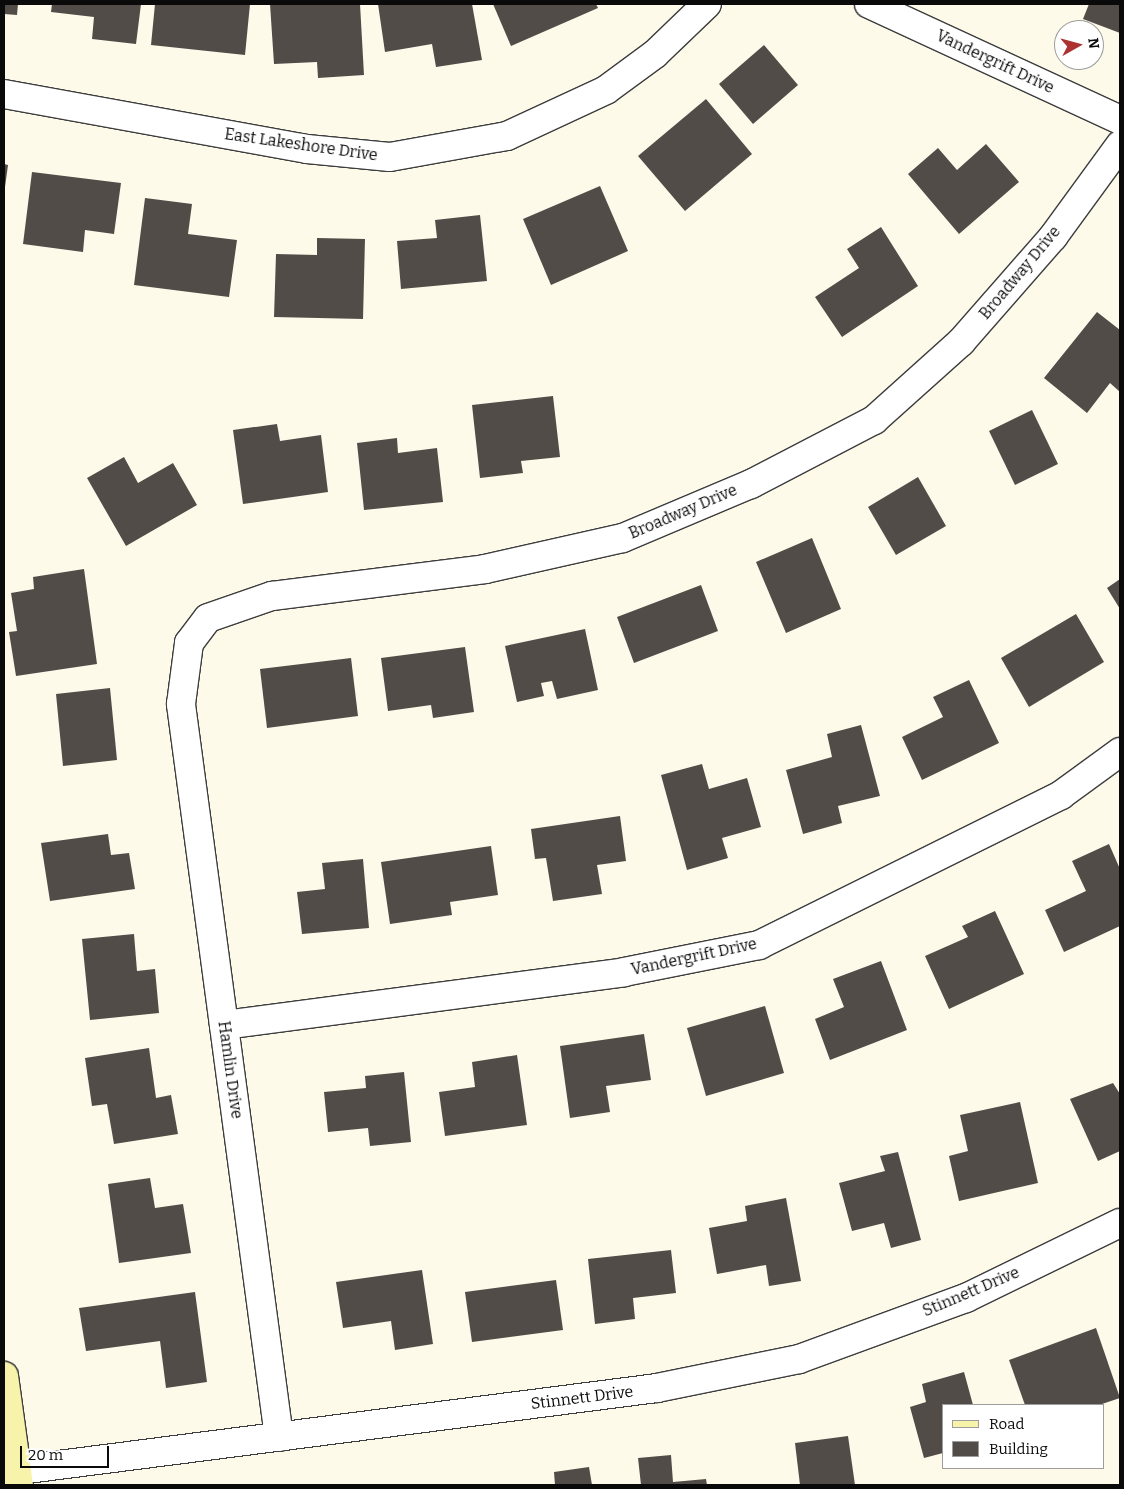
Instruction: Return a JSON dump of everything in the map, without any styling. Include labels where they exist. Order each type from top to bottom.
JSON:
[{"type":"street","name":"East Lakeshore Drive","points":[[4,94],[307,149],[390,158],[507,136],[606,90],[654,54],[707,4]]},
{"type":"street","name":"Vandergrift Drive","points":[[869,4],[1120,120]]},
{"type":"street","name":"Broadway Drive","points":[[181,704],[189,643],[208,618],[272,596],[485,569],[623,538],[751,484],[874,420],[961,342],[1052,237],[1120,145]]},
{"type":"street","name":"Hamlin Drive","points":[[181,704],[279,1437]]},
{"type":"street","name":"Vandergrift Drive","points":[[224,1025],[624,972],[759,944],[1061,795],[1120,752]]},
{"type":"street","name":"Stinnett Drive","points":[[13,1476],[279,1437],[657,1388],[798,1359],[966,1298],[1120,1223]]},
{"type":"street","points":[[4,1376],[13,1476]]},
{"type":"building","points":[[4,4],[18,4],[17,15],[4,14]]},
{"type":"building","points":[[52,4],[141,4],[136,44],[92,39],[94,17],[51,12]]},
{"type":"building","points":[[155,4],[250,4],[245,55],[151,45]]},
{"type":"building","points":[[270,4],[360,4],[364,75],[318,78],[317,62],[274,64]]},
{"type":"building","points":[[378,4],[472,4],[482,60],[436,67],[432,44],[385,52]]},
{"type":"building","points":[[493,4],[596,4],[598,8],[511,46]]},
{"type":"building","points":[[1089,4],[1120,4],[1120,33],[1104,27],[1104,20],[1083,19]]},
{"type":"building","points":[[764,45],[798,85],[753,124],[719,84]]},
{"type":"building","points":[[706,99],[752,154],[685,211],[638,156]]},
{"type":"building","points":[[986,144],[1019,182],[959,234],[908,174],[938,148],[957,170]]},
{"type":"building","points":[[4,164],[8,165],[5,187],[4,187]]},
{"type":"building","points":[[32,172],[121,183],[114,234],[85,230],[83,252],[23,244]]},
{"type":"building","points":[[600,186],[628,251],[551,285],[523,219]]},
{"type":"building","points":[[145,198],[192,204],[188,234],[237,240],[229,297],[134,285]]},
{"type":"building","points":[[480,215],[487,281],[401,289],[397,241],[437,238],[435,220]]},
{"type":"building","points":[[881,227],[918,286],[842,337],[815,297],[859,268],[847,249]]},
{"type":"building","points":[[317,238],[365,239],[363,319],[274,317],[276,254],[317,255]]},
{"type":"building","points":[[1097,312],[1120,330],[1120,392],[1110,383],[1087,413],[1044,378]]},
{"type":"building","points":[[553,396],[560,457],[521,461],[523,473],[480,478],[472,405]]},
{"type":"building","points":[[1032,410],[1058,464],[1015,485],[989,431]]},
{"type":"building","points":[[277,424],[280,441],[321,435],[328,492],[243,504],[233,430]]},
{"type":"building","points":[[397,438],[398,453],[437,448],[443,502],[364,510],[357,443]]},
{"type":"building","points":[[124,457],[138,483],[173,463],[197,505],[126,546],[87,478]]},
{"type":"building","points":[[918,477],[946,526],[896,555],[868,507]]},
{"type":"building","points":[[812,538],[841,609],[786,633],[756,562]]},
{"type":"building","points":[[84,569],[97,664],[16,676],[9,632],[17,631],[11,593],[34,589],[33,577]]},
{"type":"building","points":[[1120,579],[1120,609],[1107,588]]},
{"type":"building","points":[[701,585],[718,631],[634,663],[617,617]]},
{"type":"building","points":[[1076,614],[1104,662],[1029,707],[1001,658]]},
{"type":"building","points":[[585,629],[598,690],[557,699],[552,681],[541,683],[544,696],[517,702],[505,646]]},
{"type":"building","points":[[465,647],[474,712],[433,718],[431,705],[388,711],[381,658]]},
{"type":"building","points":[[351,658],[358,716],[267,728],[260,669]]},
{"type":"building","points":[[969,680],[999,743],[922,780],[902,737],[943,717],[933,697]]},
{"type":"building","points":[[110,688],[117,760],[63,766],[56,694]]},
{"type":"building","points":[[861,725],[880,796],[838,806],[842,823],[803,834],[786,770],[832,757],[827,734]]},
{"type":"building","points":[[702,764],[709,789],[747,778],[761,827],[722,838],[728,858],[687,870],[661,775]]},
{"type":"building","points":[[620,816],[626,861],[597,865],[602,894],[553,901],[546,858],[535,859],[531,829]]},
{"type":"building","points":[[108,834],[111,855],[129,853],[135,889],[50,901],[41,843]]},
{"type":"building","points":[[1109,844],[1120,869],[1120,926],[1064,952],[1045,910],[1086,891],[1072,861]]},
{"type":"building","points":[[491,846],[498,895],[450,902],[452,915],[390,924],[381,862]]},
{"type":"building","points":[[363,859],[369,928],[302,934],[297,892],[325,889],[322,863]]},
{"type":"building","points":[[995,911],[1024,974],[949,1009],[925,956],[968,937],[962,926]]},
{"type":"building","points":[[134,934],[137,971],[155,969],[159,1013],[90,1020],[82,939]]},
{"type":"building","points":[[881,961],[907,1030],[830,1060],[815,1019],[844,1007],[833,979]]},
{"type":"building","points":[[765,1006],[784,1073],[706,1096],[687,1028]]},
{"type":"building","points":[[644,1034],[651,1080],[606,1086],[610,1112],[570,1118],[560,1046]]},
{"type":"building","points":[[149,1048],[156,1098],[171,1095],[178,1134],[114,1144],[107,1104],[92,1106],[85,1058]]},
{"type":"building","points":[[517,1055],[527,1125],[445,1136],[439,1092],[475,1087],[472,1062]]},
{"type":"building","points":[[404,1072],[411,1142],[370,1146],[368,1128],[328,1132],[324,1092],[366,1088],[365,1076]]},
{"type":"building","points":[[1113,1083],[1120,1094],[1120,1151],[1098,1161],[1070,1099]]},
{"type":"building","points":[[1020,1102],[1038,1183],[959,1201],[949,1156],[968,1151],[960,1115]]},
{"type":"building","points":[[898,1152],[921,1240],[891,1248],[884,1223],[852,1231],[839,1183],[885,1171],[880,1156]]},
{"type":"building","points":[[150,1178],[155,1208],[183,1204],[191,1253],[119,1263],[108,1184]]},
{"type":"building","points":[[786,1198],[801,1281],[769,1286],[766,1265],[717,1274],[709,1228],[747,1221],[745,1206]]},
{"type":"building","points":[[671,1250],[676,1293],[633,1298],[635,1319],[595,1324],[588,1259]]},
{"type":"building","points":[[422,1270],[433,1344],[395,1350],[391,1321],[343,1328],[336,1282]]},
{"type":"building","points":[[556,1280],[563,1330],[472,1342],[465,1292]]},
{"type":"building","points":[[195,1292],[207,1382],[166,1388],[160,1341],[86,1351],[79,1308]]},
{"type":"building","points":[[1096,1328],[1120,1398],[1102,1404],[1025,1404],[1009,1360]]},
{"type":"building","points":[[964,1372],[973,1404],[942,1404],[942,1453],[924,1458],[910,1407],[926,1402],[922,1384]]},
{"type":"building","points":[[848,1436],[855,1485],[800,1485],[795,1443]]},
{"type":"building","points":[[671,1455],[673,1482],[706,1479],[707,1485],[641,1485],[638,1458]]},
{"type":"building","points":[[589,1467],[592,1485],[555,1485],[554,1472]]}]
